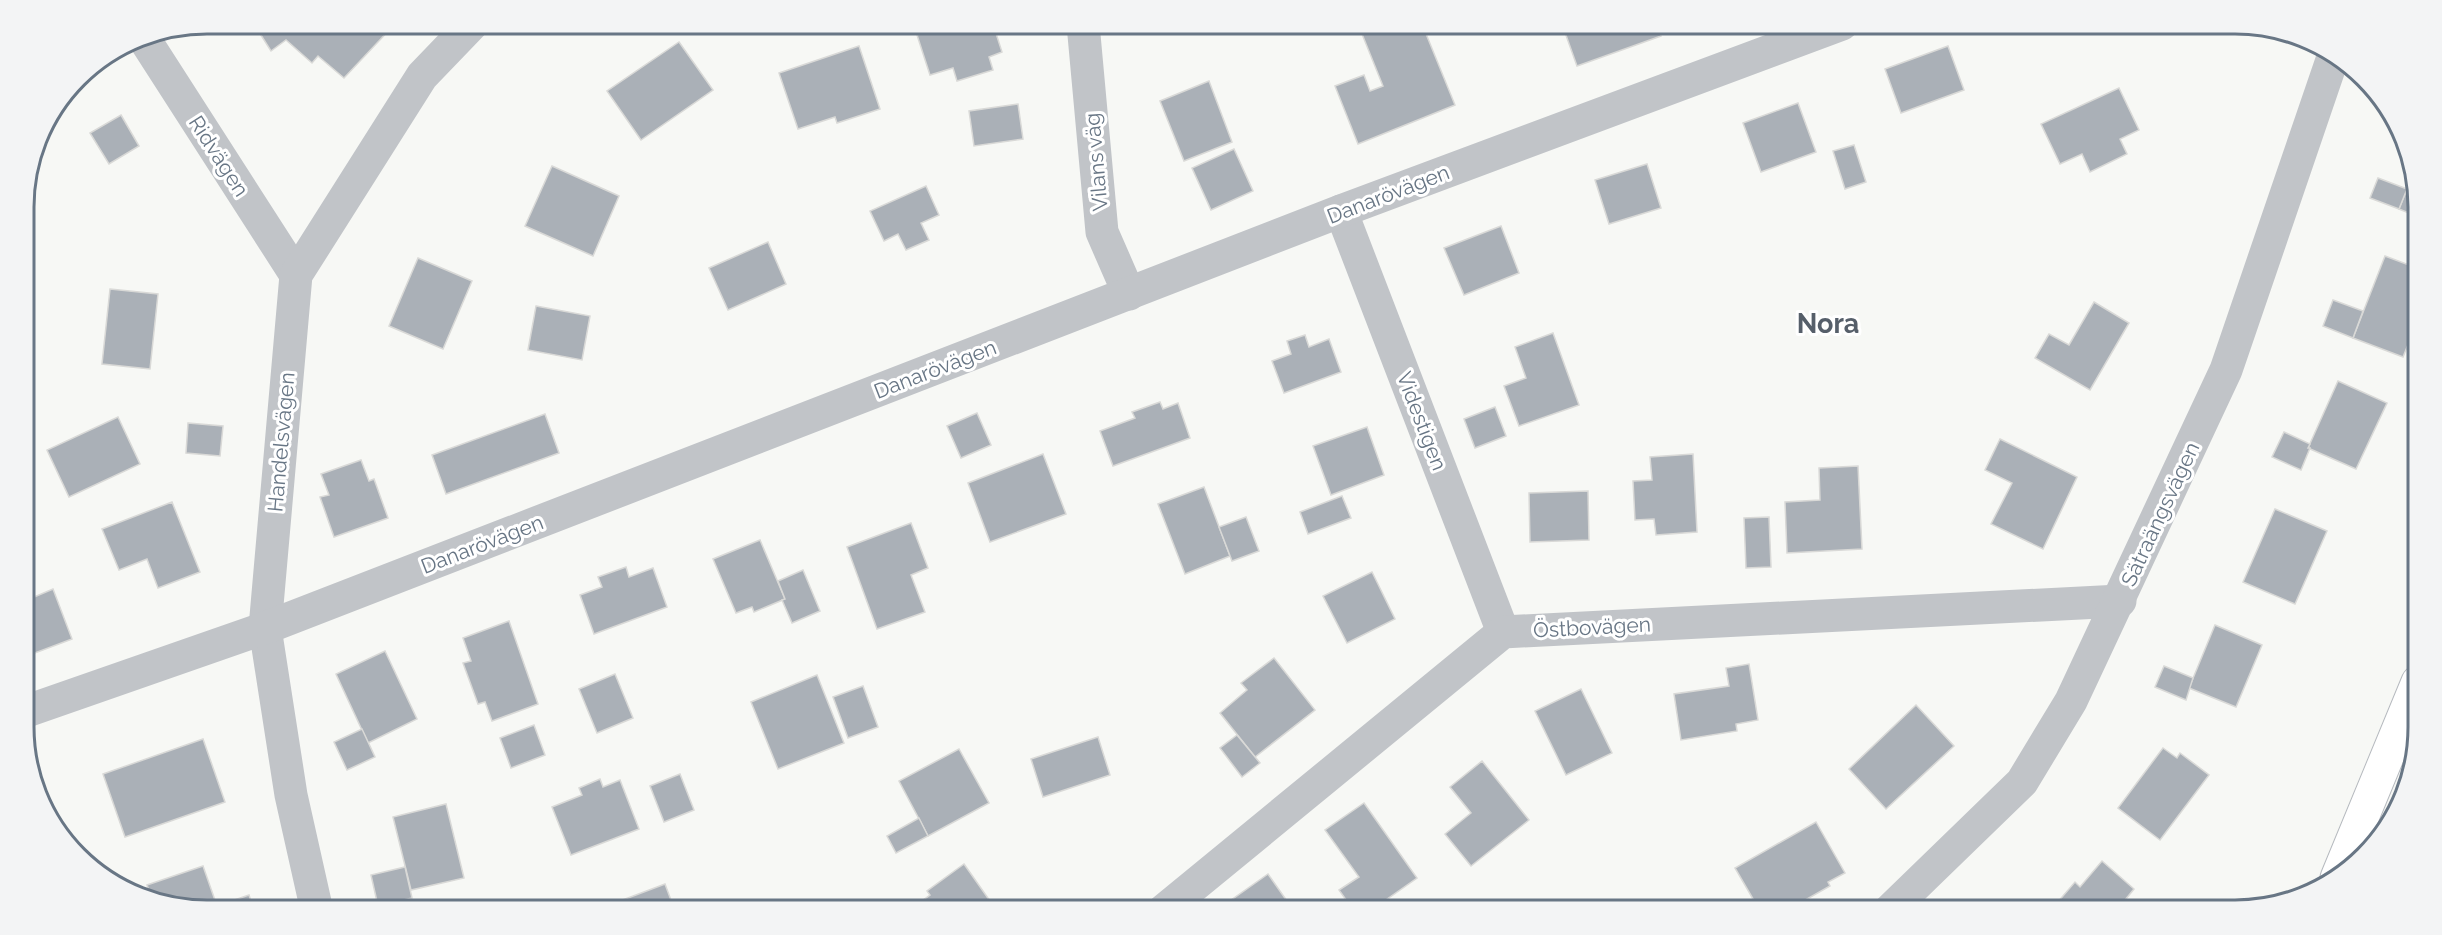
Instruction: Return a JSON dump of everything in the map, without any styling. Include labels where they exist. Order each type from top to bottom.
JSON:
[{"type":"main road","points":[[2344,862],[2408,706]]},
{"type":"street","name":"Handelsvägen","points":[[315,900],[291,795],[264,628],[296,275],[422,76],[461,35]]},
{"type":"street","name":"Vilans väg","points":[[1084,35],[1102,232],[1129,294]]},
{"type":"street","name":"Danarövägen","points":[[35,708],[264,628],[1341,211],[1813,35]]},
{"type":"street","name":"Ridvägen","points":[[148,46],[296,275]]},
{"type":"street","name":"Sätraängsvägen","points":[[1900,900],[2022,782],[2071,701],[2120,601],[2226,370],[2331,64]]},
{"type":"street","name":"Videstigen","points":[[1341,211],[1503,632]]},
{"type":"street","name":"Östbovägen","points":[[1176,900],[1503,632],[2120,601]]},
{"type":"building","points":[[261,35],[385,35],[344,78],[318,56],[312,63],[286,40],[271,51]]},
{"type":"building","points":[[917,35],[997,35],[1002,52],[989,57],[993,70],[957,81],[953,68],[930,75]]},
{"type":"building","points":[[1362,35],[1426,35],[1455,105],[1358,144],[1335,86],[1364,75],[1370,91],[1383,86]]},
{"type":"building","points":[[1566,35],[1661,35],[1661,36],[1577,66]]},
{"type":"building","points":[[679,42],[713,90],[641,140],[607,91]]},
{"type":"building","points":[[859,46],[880,109],[837,123],[835,117],[798,129],[779,73]]},
{"type":"building","points":[[1948,46],[1964,90],[1901,113],[1885,69]]},
{"type":"building","points":[[1209,81],[1232,142],[1184,161],[1160,101]]},
{"type":"building","points":[[2119,88],[2139,130],[2120,139],[2127,154],[2090,172],[2082,154],[2060,164],[2041,124]]},
{"type":"building","points":[[1798,103],[1816,152],[1761,172],[1743,123]]},
{"type":"building","points":[[1018,104],[1023,139],[974,146],[969,111]]},
{"type":"building","points":[[121,115],[139,146],[109,164],[90,133]]},
{"type":"building","points":[[1854,145],[1866,182],[1845,189],[1833,151]]},
{"type":"building","points":[[1234,149],[1253,191],[1211,210],[1192,168]]},
{"type":"building","points":[[1647,164],[1661,208],[1609,224],[1595,180]]},
{"type":"building","points":[[552,166],[619,196],[593,256],[525,226]]},
{"type":"building","points":[[2378,178],[2406,189],[2399,209],[2370,198]]},
{"type":"building","points":[[926,186],[939,215],[921,223],[929,240],[906,250],[898,234],[884,241],[870,211]]},
{"type":"building","points":[[2406,190],[2408,213],[2399,209]]},
{"type":"building","points":[[1501,226],[1519,273],[1464,295],[1444,248]]},
{"type":"building","points":[[768,242],[786,284],[728,310],[709,268]]},
{"type":"building","points":[[2385,256],[2408,265],[2408,344],[2403,357],[2353,338]]},
{"type":"building","points":[[418,258],[472,281],[443,349],[389,326]]},
{"type":"building","points":[[110,289],[158,294],[150,369],[102,364]]},
{"type":"building","points":[[2333,300],[2363,311],[2353,338],[2323,326]]},
{"type":"building","points":[[2094,302],[2129,323],[2090,390],[2035,358],[2049,334],[2069,345]]},
{"type":"building","points":[[536,306],[590,316],[582,360],[528,350]]},
{"type":"building","points":[[1553,333],[1579,405],[1519,426],[1504,386],[1526,378],[1515,347]]},
{"type":"building","points":[[1305,335],[1309,347],[1329,339],[1341,372],[1284,393],[1272,361],[1291,354],[1287,341]]},
{"type":"building","points":[[2338,381],[2387,403],[2356,469],[2308,448]]},
{"type":"building","points":[[1160,402],[1163,409],[1178,403],[1190,438],[1113,466],[1100,431],[1135,418],[1132,412]]},
{"type":"building","points":[[1495,407],[1506,436],[1475,448],[1464,419]]},
{"type":"building","points":[[977,413],[991,445],[961,458],[947,426]]},
{"type":"building","points":[[545,414],[559,453],[446,494],[432,455]]},
{"type":"building","points":[[118,417],[140,464],[69,497],[47,450]]},
{"type":"building","points":[[188,423],[223,426],[220,456],[186,453]]},
{"type":"building","points":[[1367,427],[1384,475],[1331,495],[1313,446]]},
{"type":"building","points":[[2284,432],[2310,444],[2301,470],[2272,457]]},
{"type":"building","points":[[2000,439],[2077,477],[2043,549],[1991,524],[2012,483],[1985,470]]},
{"type":"building","points":[[1043,454],[1066,514],[990,542],[968,483]]},
{"type":"building","points":[[1693,454],[1697,532],[1656,535],[1654,519],[1635,520],[1633,481],[1652,480],[1650,457]]},
{"type":"building","points":[[361,460],[369,481],[374,479],[388,518],[334,537],[320,497],[329,495],[321,474]]},
{"type":"building","points":[[1858,466],[1862,549],[1787,553],[1785,502],[1820,500],[1819,468]]},
{"type":"building","points":[[1204,487],[1230,556],[1185,574],[1158,504]]},
{"type":"building","points":[[1588,491],[1589,540],[1530,542],[1529,493]]},
{"type":"building","points":[[1342,496],[1351,518],[1308,534],[1300,512]]},
{"type":"building","points":[[172,502],[200,572],[158,588],[147,559],[119,570],[102,529]]},
{"type":"building","points":[[2275,509],[2327,531],[2295,604],[2243,582]]},
{"type":"building","points":[[1246,517],[1259,551],[1232,561],[1219,527]]},
{"type":"building","points":[[1769,517],[1771,567],[1746,568],[1744,518]]},
{"type":"building","points":[[911,523],[928,568],[911,575],[925,612],[877,629],[847,547]]},
{"type":"building","points":[[760,540],[785,599],[754,612],[752,607],[736,613],[713,559]]},
{"type":"building","points":[[626,567],[629,577],[653,568],[667,607],[594,634],[580,595],[602,587],[598,577]]},
{"type":"building","points":[[803,570],[820,611],[792,623],[782,600],[785,599],[778,581]]},
{"type":"building","points":[[1372,572],[1395,619],[1347,643],[1323,596]]},
{"type":"building","points":[[53,589],[72,639],[35,653],[35,597]]},
{"type":"building","points":[[509,621],[538,704],[492,721],[485,702],[478,704],[463,663],[471,661],[463,638]]},
{"type":"building","points":[[2215,625],[2262,645],[2236,707],[2189,688]]},
{"type":"building","points":[[385,651],[417,719],[368,743],[336,674]]},
{"type":"building","points":[[1274,658],[1315,710],[1255,757],[1220,713],[1247,690],[1241,683]]},
{"type":"building","points":[[1749,664],[1758,720],[1736,724],[1737,731],[1681,740],[1674,694],[1729,686],[1726,668]]},
{"type":"building","points":[[2164,666],[2193,678],[2186,700],[2155,687]]},
{"type":"building","points":[[615,674],[633,718],[597,733],[579,689]]},
{"type":"building","points":[[817,675],[844,743],[778,769],[751,702]]},
{"type":"building","points":[[863,686],[878,727],[848,738],[833,697]]},
{"type":"building","points":[[1581,689],[1612,753],[1566,775],[1535,711]]},
{"type":"building","points":[[1916,705],[1954,746],[1886,809],[1849,769]]},
{"type":"building","points":[[534,725],[545,755],[511,768],[500,738]]},
{"type":"building","points":[[362,729],[375,757],[347,770],[334,742]]},
{"type":"building","points":[[1237,735],[1260,763],[1242,777],[1220,748]]},
{"type":"building","points":[[1098,737],[1110,775],[1043,797],[1031,759]]},
{"type":"building","points":[[203,739],[225,802],[125,837],[103,774]]},
{"type":"building","points":[[2163,748],[2177,758],[2180,753],[2209,775],[2160,840],[2118,808]]},
{"type":"building","points":[[959,749],[989,803],[928,836],[899,781]]},
{"type":"building","points":[[1482,761],[1529,820],[1471,866],[1445,834],[1471,813],[1450,787]]},
{"type":"building","points":[[680,774],[694,810],[664,822],[650,786]]},
{"type":"building","points":[[600,779],[603,787],[620,780],[639,829],[571,855],[552,807],[582,795],[579,788]]},
{"type":"building","points":[[1364,803],[1417,878],[1386,900],[1346,900],[1339,890],[1359,877],[1325,830]]},
{"type":"building","points":[[446,804],[464,878],[411,890],[393,817]]},
{"type":"building","points":[[919,818],[928,836],[896,853],[887,836]]},
{"type":"building","points":[[1816,822],[1845,873],[1828,882],[1830,886],[1805,900],[1754,900],[1735,868]]},
{"type":"building","points":[[2102,861],[2134,889],[2125,900],[2059,900],[2075,882],[2080,887]]},
{"type":"building","points":[[964,864],[989,900],[923,900],[930,895],[927,891]]},
{"type":"building","points":[[203,866],[215,900],[185,899],[163,895],[149,890],[147,885]]},
{"type":"building","points":[[405,867],[412,898],[377,900],[371,875]]},
{"type":"building","points":[[1268,874],[1286,900],[1231,900]]},
{"type":"building","points":[[665,884],[671,900],[623,900]]},
{"type":"building","points":[[249,895],[251,900],[234,900]]},
{"type":"district","name":"Nora","points":[[1828,323]]}]
